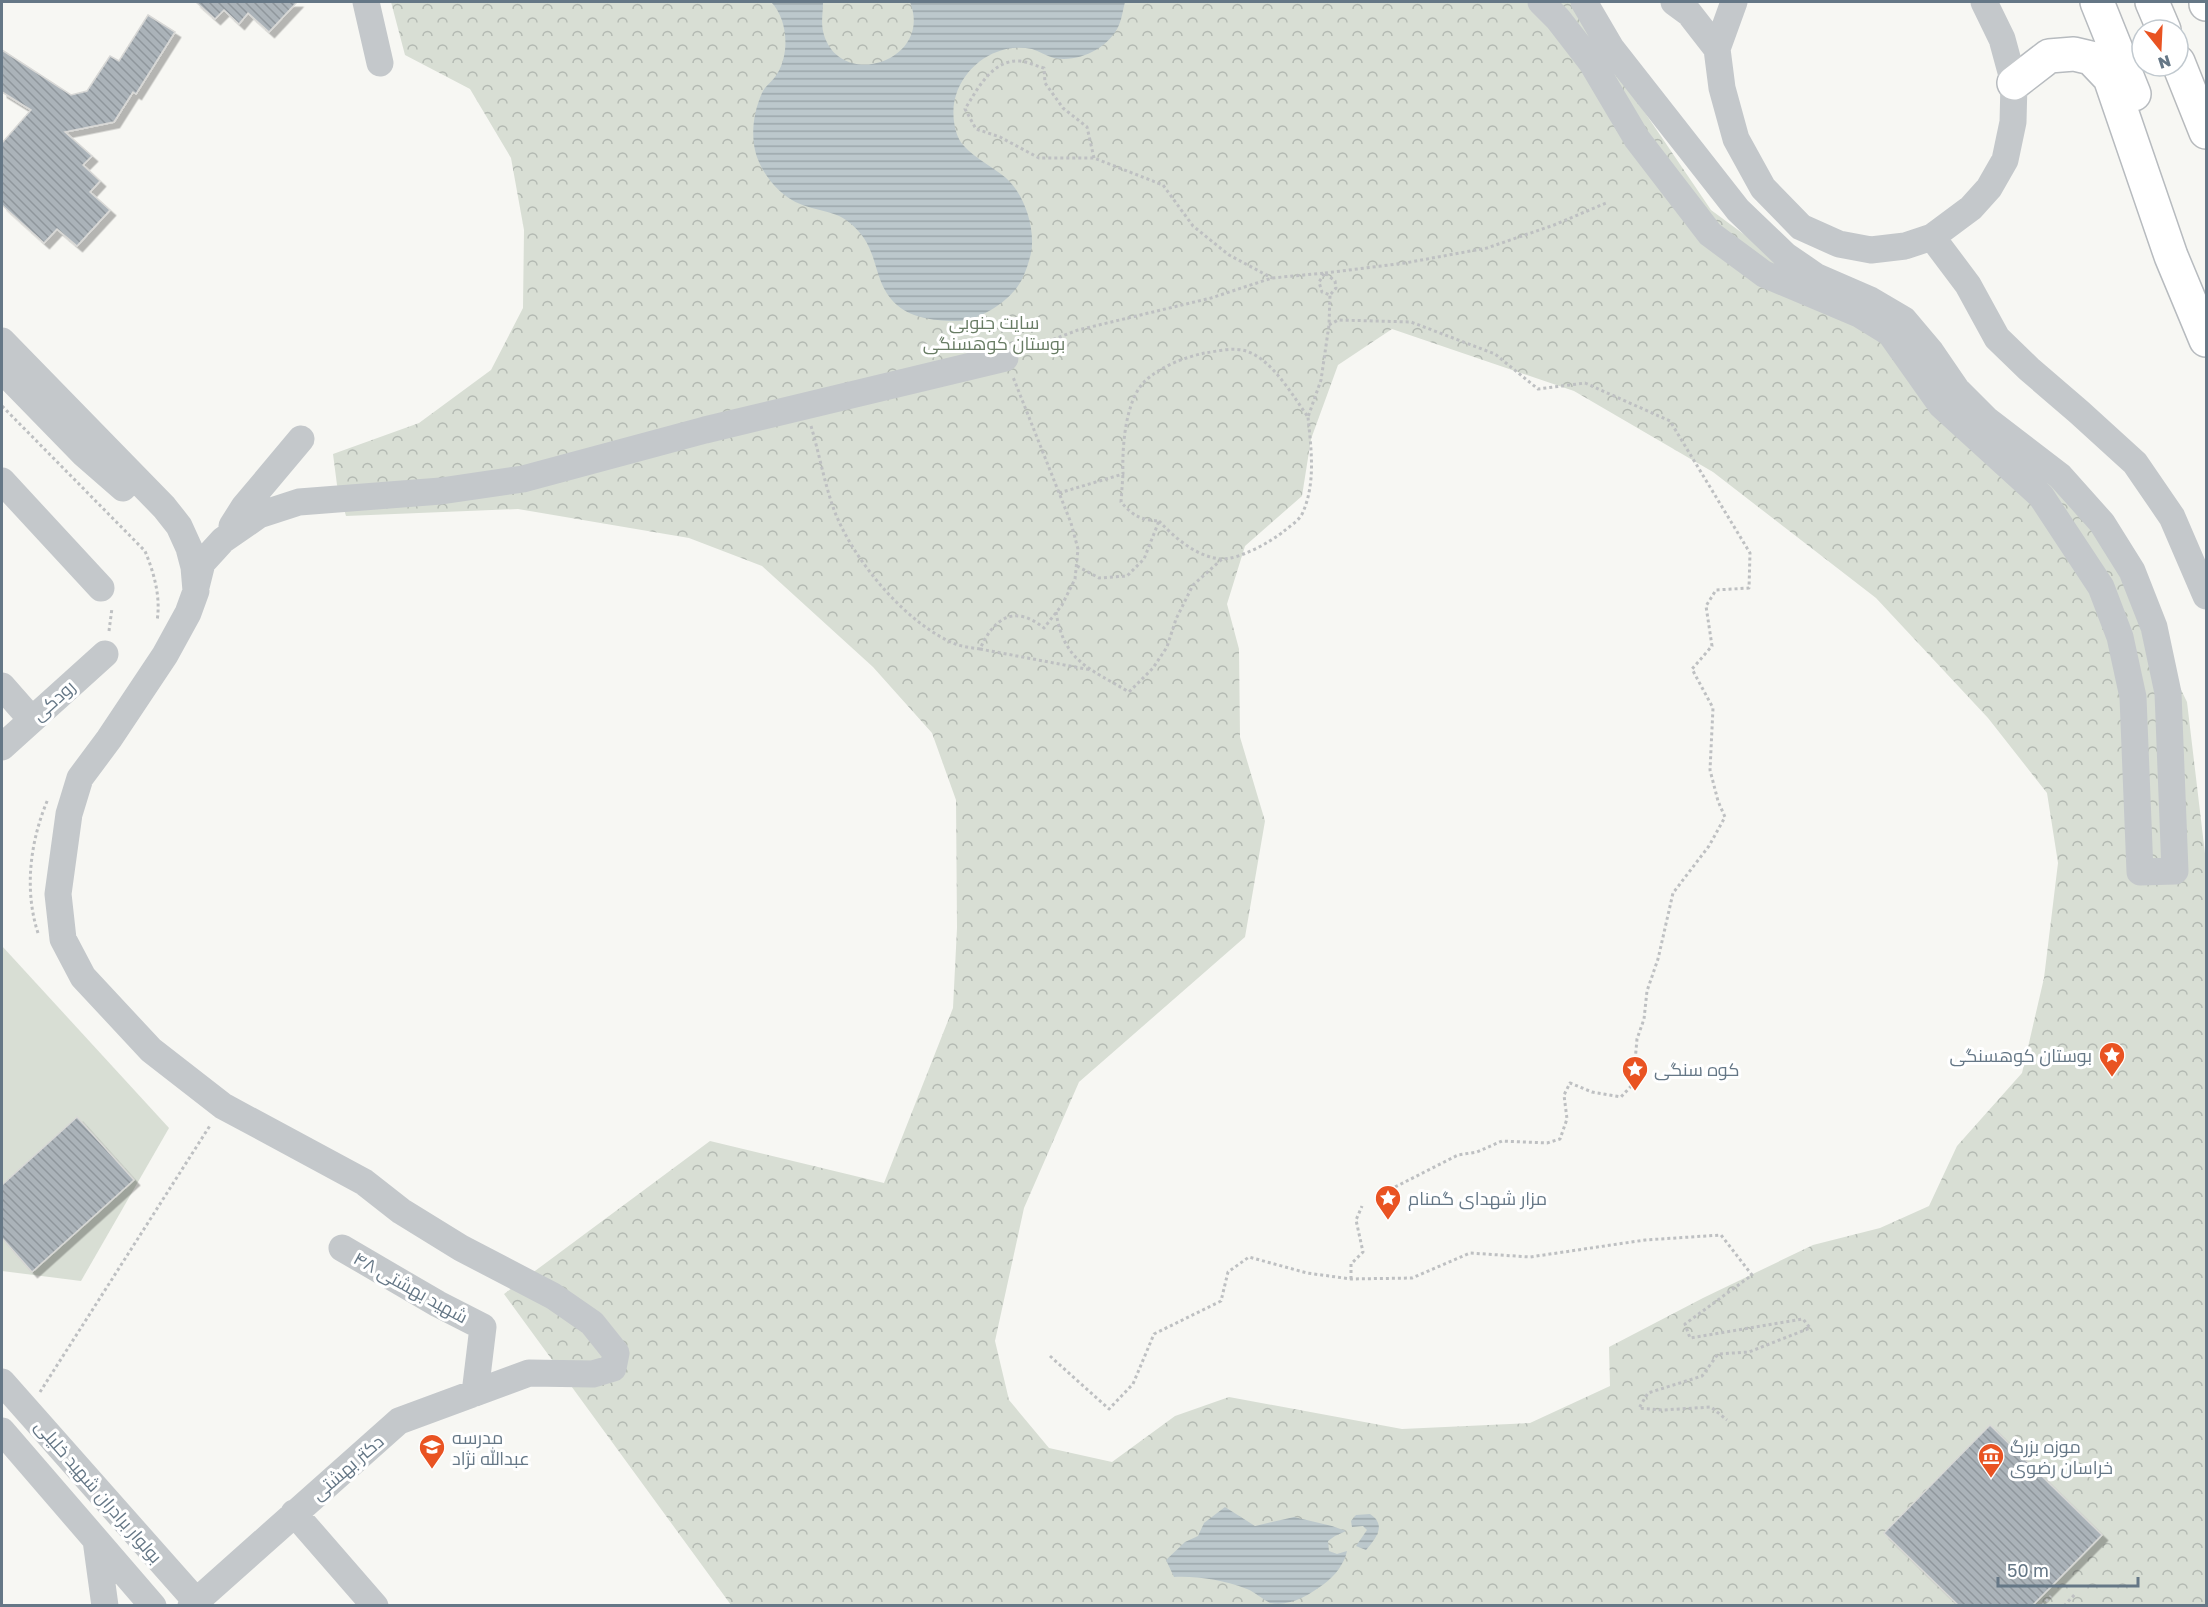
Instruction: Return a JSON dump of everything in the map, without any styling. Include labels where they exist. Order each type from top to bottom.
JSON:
[{"type":"main road","points":[[2097,2],[2133,89],[2186,243],[2206,315]]},
{"type":"main road","points":[[2152,2],[2159,18]]},
{"type":"main road","points":[[2014,83],[2049,56],[2074,54],[2091,58],[2110,78],[2171,256],[2206,340]]},
{"type":"main road","points":[[2184,78],[2206,132]]},
{"type":"street","points":[[366,2],[380,63]]},
{"type":"street","points":[[1541,2],[1558,19],[1592,63],[1637,139],[1710,234],[1764,274],[1859,314],[1890,333],[1941,405],[2041,496],[2101,587],[2120,637],[2133,697],[2140,872],[2175,871],[2168,693],[2154,627],[2132,572],[2102,523],[2060,476],[1987,420],[1957,390],[1931,351],[1905,320],[1870,300],[1817,277],[1785,255],[1738,210],[1611,48],[1584,2]]},
{"type":"street","points":[[1674,2],[1689,13],[1717,49]]},
{"type":"street","points":[[1734,2],[1717,49],[1722,88],[1736,139],[1763,188],[1801,227],[1839,244],[1871,250],[1905,246],[1932,237],[1971,208],[1989,188],[2005,160],[2013,122],[2014,83],[2002,39],[1984,2]]},
{"type":"street","points":[[1932,237],[1968,285],[1997,338],[2135,463],[2172,517],[2206,596]]},
{"type":"street","points":[[2,340],[164,507],[179,526],[189,548],[194,567],[196,591]]},
{"type":"street","points":[[223,540],[259,515],[299,502],[441,491],[523,479],[705,430],[1005,358]]},
{"type":"street","points":[[2,370],[84,454],[171,530],[183,551],[196,591]]},
{"type":"street","points":[[223,1106],[151,1050],[82,977],[63,939],[58,894],[69,814],[80,778],[165,655],[188,613],[202,563],[223,540],[244,507],[301,440]]},
{"type":"street","points":[[2,481],[101,588]]},
{"type":"street","name":"رودکی","points":[[2,747],[105,654]]},
{"type":"street","points":[[2,686],[31,719]]},
{"type":"street","name":"دکتر بهشتی","points":[[194,1603],[399,1421],[529,1373],[593,1374],[613,1368],[616,1353],[592,1323],[553,1296],[461,1248],[401,1211],[364,1182],[223,1106]]},
{"type":"street","name":"شهید بهشتی ۴۸","points":[[342,1248],[438,1304],[483,1327],[475,1394]]},
{"type":"street","name":"بولوار برادران شهید خلیلی","points":[[2,1382],[194,1603]]},
{"type":"street","name":"بولوار برادران شهید خلیلی","points":[[2,1431],[153,1605]]},
{"type":"street","points":[[294,1513],[375,1605]]},
{"type":"street","points":[[96,1540],[105,1605]]},
{"type":"path","points":[[1094,158],[1087,127],[1063,108],[1045,83],[1044,68],[1019,61],[996,67],[980,86],[965,110],[976,129],[1000,137],[1040,158],[1094,158],[1163,186],[1193,226],[1229,255],[1272,278]]},
{"type":"path","points":[[980,649],[988,632],[1010,616],[1022,615],[1033,619],[1044,628],[1075,579],[1077,566],[1078,549],[1059,494],[1005,358],[1078,330],[1211,298],[1272,278],[1406,263],[1487,248],[1554,225],[1606,203]]},
{"type":"path","points":[[1325,273],[1319,282],[1322,292],[1330,295]]},
{"type":"path","points":[[1056,612],[1060,634],[1072,655],[1129,692],[1153,668],[1167,647],[1176,619],[1193,585],[1222,559],[1251,551],[1274,540],[1303,515],[1312,479],[1308,417],[1321,380],[1329,325],[1330,295],[1336,288],[1335,281],[1325,273]]},
{"type":"path","points":[[1329,325],[1338,320],[1411,322],[1495,354],[1538,389],[1585,383],[1670,421],[1750,553],[1749,588],[1716,590],[1706,606],[1712,646],[1692,669],[1713,708],[1710,770],[1718,801],[1725,817],[1709,846],[1673,893],[1658,959],[1647,991],[1644,1019],[1637,1039],[1633,1084],[1621,1098],[1592,1092],[1570,1083],[1564,1095],[1567,1119],[1560,1139],[1547,1143],[1502,1141],[1477,1152],[1458,1155],[1395,1187],[1387,1197]]},
{"type":"path","points":[[1222,559],[1203,553],[1175,538],[1160,521],[1142,520],[1131,513],[1121,502],[1124,434],[1131,408],[1143,383],[1163,368],[1197,355],[1223,350],[1246,351],[1273,370],[1308,417]]},
{"type":"path","points":[[2,406],[145,551],[154,573],[159,610],[156,628]]},
{"type":"path","points":[[806,406],[834,508],[850,542],[887,594],[935,633],[959,645],[1092,670]]},
{"type":"path","points":[[1059,494],[1123,474]]},
{"type":"path","points":[[1077,566],[1099,578],[1127,576],[1144,559],[1160,521]]},
{"type":"path","points":[[101,588],[112,608],[105,654]]},
{"type":"path","points":[[39,939],[31,912],[31,864],[37,825],[50,794]]},
{"type":"path","points":[[28,1411],[223,1106]]},
{"type":"path","points":[[1351,1280],[1351,1264],[1363,1252],[1356,1220],[1362,1206]]},
{"type":"path","points":[[1050,1356],[1108,1409],[1133,1384],[1154,1334],[1221,1301],[1227,1272],[1249,1257],[1307,1273],[1351,1280],[1412,1278],[1470,1253],[1530,1257],[1645,1240],[1721,1235],[1752,1275],[1685,1324],[1690,1338],[1803,1319],[1810,1328],[1749,1352],[1718,1353],[1702,1376],[1648,1393],[1639,1408],[1663,1410],[1712,1407],[1727,1420]]},
{"type":"path","points":[[2064,1605],[2076,1593]]},
{"type":"path","points":[[2042,1605],[2050,1596]]},
{"type":"green space","name":"سایت جنوبی بوستان کوهسنگی","points":[[391,2],[1585,2],[1637,101],[1711,210],[1795,272],[2039,470],[2117,558],[2187,702],[2206,862],[2206,1605],[731,1605],[504,1294],[710,1141],[884,1183],[953,1008],[957,928],[956,800],[932,733],[873,667],[762,566],[689,538],[518,509],[346,516],[337,485],[333,454],[419,423],[491,370],[523,308],[524,230],[511,158],[470,89],[405,55]],"holes":[[[1392,329],[1574,391],[1713,472],[1876,598],[1988,718],[2047,793],[2058,863],[2044,978],[2022,1073],[1957,1146],[1929,1206],[1880,1228],[1813,1245],[1609,1347],[1610,1386],[1530,1423],[1402,1429],[1229,1397],[1175,1416],[1112,1462],[1049,1448],[1009,1400],[995,1341],[1024,1208],[1079,1082],[1245,937],[1265,821],[1240,737],[1239,649],[1227,604],[1245,546],[1302,496],[1311,439],[1338,365]]]},
{"type":"green space","points":[[2,946],[169,1128],[81,1281],[2,1271]]},
{"type":"shaded area","points":[[771,2],[823,2],[823,33],[835,54],[850,62],[867,64],[884,61],[898,52],[909,39],[914,22],[910,2],[1125,2],[1120,22],[1114,33],[1108,41],[1092,52],[1064,59],[1051,57],[1032,49],[1007,49],[996,52],[975,65],[967,74],[956,95],[954,122],[960,141],[974,155],[1012,184],[1029,217],[1032,244],[1029,261],[1019,285],[1004,301],[986,313],[957,321],[934,320],[903,310],[889,296],[867,243],[850,223],[837,215],[799,204],[780,191],[769,178],[757,157],[753,128],[762,93],[777,74],[784,57],[784,27],[777,9]]},
{"type":"shaded area","points":[[1225,1507],[1255,1526],[1294,1517],[1346,1531],[1328,1541],[1329,1551],[1337,1554],[1347,1551],[1344,1560],[1335,1574],[1306,1596],[1292,1602],[1277,1604],[1270,1603],[1247,1589],[1220,1581],[1174,1577],[1166,1560],[1185,1542],[1198,1536],[1204,1523]]},
{"type":"shaded area","points":[[1370,1514],[1375,1518],[1379,1527],[1376,1536],[1366,1550],[1356,1546],[1367,1530],[1363,1526],[1352,1527],[1351,1521],[1356,1515]]},
{"type":"building","points":[[196,2],[297,2],[269,32],[248,13],[239,24],[224,10],[215,19]]},
{"type":"building","points":[[148,15],[175,32],[136,94],[133,92],[114,122],[65,132],[92,156],[83,165],[100,181],[90,192],[110,210],[77,246],[57,229],[44,243],[2,205],[2,143],[31,110],[2,92],[2,50],[71,95],[87,91],[110,56],[119,61]]},
{"type":"building","points":[[77,1117],[134,1180],[32,1272],[2,1238],[2,1185]]},
{"type":"building","name":"موزه بزرگ خراسان رضوی","points":[[1990,1425],[2102,1535],[2033,1605],[1958,1605],[1884,1533]]},
{"type":"place","name":"بوستان کوهسنگی","points":[[2112,1078]]},
{"type":"place","name":"کوه سنگی","points":[[1635,1092]]},
{"type":"place","name":"مزار شهدای گمنام","points":[[1388,1221]]},
{"type":"place","name":"مدرسه عبدالله نژاد","points":[[432,1470]]},
{"type":"place","name":"موزه بزرگ خراسان رضوی","points":[[1991,1479]]}]
